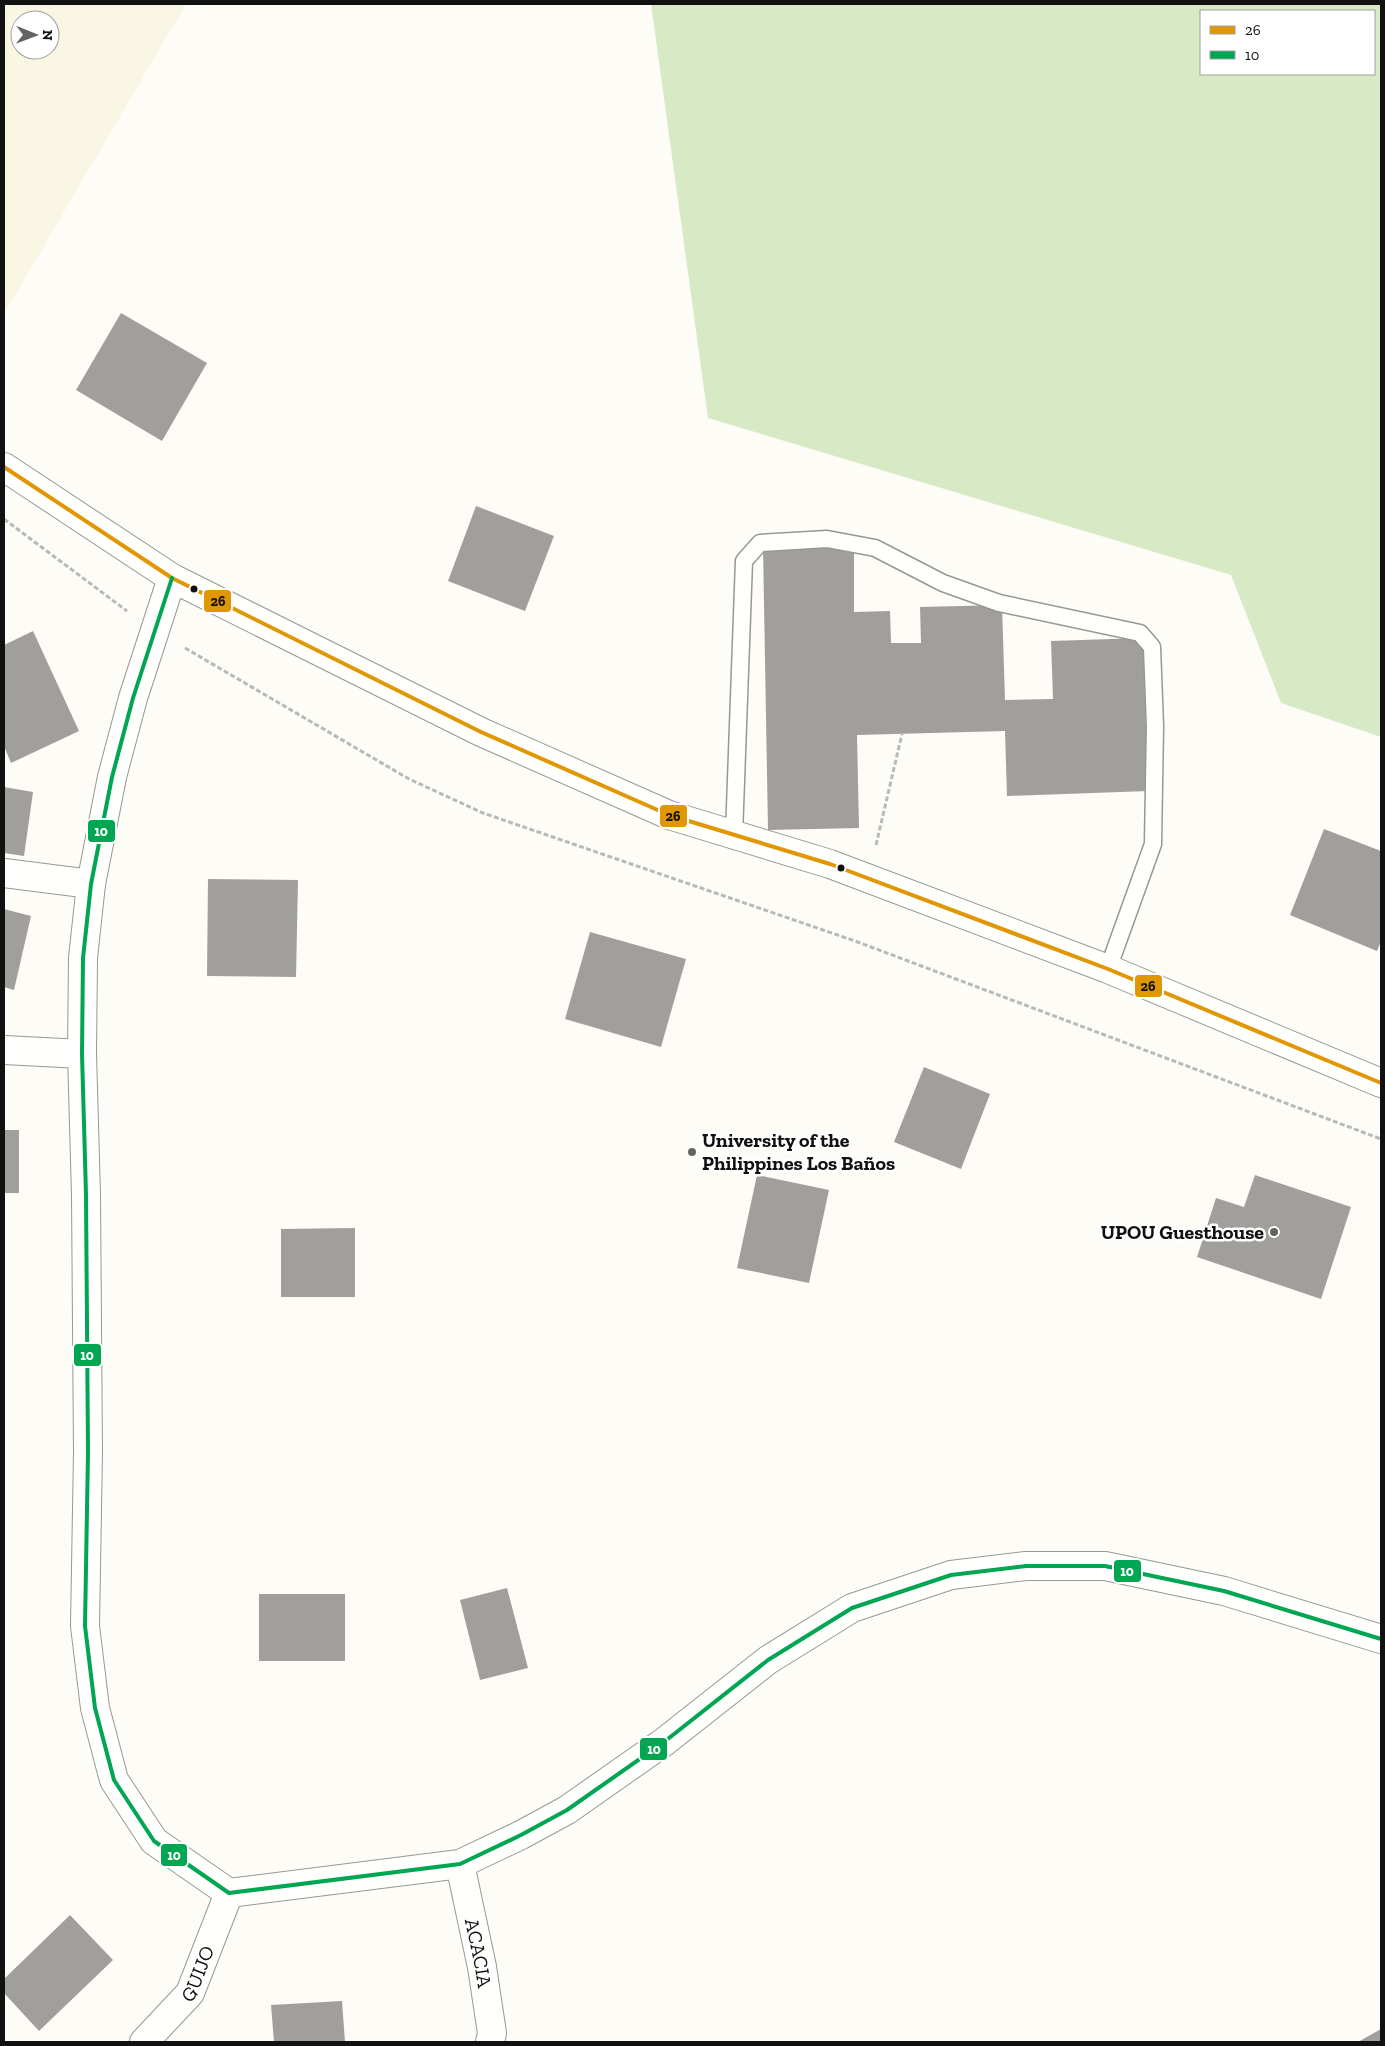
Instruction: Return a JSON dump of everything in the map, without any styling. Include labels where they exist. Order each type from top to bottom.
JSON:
[{"type":"street","points":[[4,467],[172,578],[481,732],[669,815],[830,864],[870,881],[1108,969],[1381,1083]]},
{"type":"street","points":[[172,578],[131,707],[112,777],[91,884],[83,958],[82,1054],[86,1195],[88,1452],[85,1626],[95,1708],[114,1780],[154,1841],[230,1893],[460,1864],[521,1835],[567,1810],[664,1742],[768,1660],[852,1608],[951,1575],[1026,1566],[1105,1566],[1224,1591],[1381,1639]]},
{"type":"street","points":[[4,873],[91,884]]},
{"type":"street","points":[[4,1050],[82,1054]]},
{"type":"street","name":"ACACIA","points":[[460,1864],[482,1967],[492,2033],[490,2042]]},
{"type":"street","name":"GUIJO","points":[[144,2042],[190,1993],[230,1893]]},
{"type":"lane","points":[[734,835],[744,561],[760,543],[827,539],[875,548],[943,583],[1000,603],[1140,633],[1152,647],[1156,726],[1153,844],[1108,969]]},
{"type":"path","points":[[323,731],[409,780],[483,813],[855,941],[1381,1139]]},
{"type":"path","points":[[870,881],[876,843],[902,734]]},
{"type":"shaded area","points":[[4,4],[186,4],[4,314]]},
{"type":"green space","points":[[651,4],[1381,4],[1381,737],[1281,703],[1231,575],[708,418]]},
{"type":"building","points":[[121,313],[207,363],[162,441],[76,390]]},
{"type":"building","points":[[476,506],[554,536],[525,611],[448,581]]},
{"type":"building","points":[[854,545],[854,612],[890,611],[891,643],[921,643],[920,607],[1002,605],[1005,700],[1053,699],[1051,641],[1143,638],[1148,791],[1007,796],[1005,731],[857,735],[859,828],[768,830],[763,547]]},
{"type":"building","points":[[33,631],[79,731],[11,763],[4,746],[4,645]]},
{"type":"building","points":[[4,787],[33,792],[24,856],[4,853]]},
{"type":"building","points":[[1324,829],[1381,851],[1381,941],[1377,951],[1290,915]]},
{"type":"building","points":[[208,879],[298,880],[296,977],[207,976]]},
{"type":"building","points":[[4,909],[31,916],[14,990],[4,987]]},
{"type":"building","points":[[590,932],[686,959],[661,1047],[565,1019]]},
{"type":"building","points":[[924,1067],[990,1094],[961,1169],[894,1142]]},
{"type":"building","points":[[4,1130],[19,1130],[19,1193],[4,1193]]},
{"type":"building","points":[[757,1175],[829,1190],[809,1283],[737,1268]]},
{"type":"building","name":"UPOU Guesthouse","points":[[1255,1175],[1351,1207],[1321,1299],[1197,1257],[1216,1198],[1244,1207]]},
{"type":"building","points":[[355,1228],[355,1297],[281,1297],[281,1229]]},
{"type":"building","points":[[507,1588],[528,1668],[480,1680],[460,1600]]},
{"type":"building","points":[[259,1594],[345,1594],[345,1661],[259,1661]]},
{"type":"building","points":[[70,1915],[113,1960],[39,2031],[4,1993],[4,1979]]},
{"type":"building","points":[[342,2001],[345,2042],[274,2042],[271,2005]]},
{"type":"building","points":[[1381,2029],[1381,2042],[1358,2042]]},
{"type":"transit line","name":"26","points":[[4,467],[172,578],[481,732],[669,815],[830,864],[1108,969],[1381,1083]]},
{"type":"transit line","name":"10","points":[[172,578],[133,698],[112,777],[91,884],[83,958],[82,1054],[86,1195],[88,1452],[85,1626],[95,1708],[114,1780],[154,1841],[229,1893],[460,1864],[521,1835],[567,1810],[664,1742],[768,1660],[852,1608],[951,1575],[1026,1566],[1105,1566],[1224,1591],[1381,1639]]},
{"type":"place","name":"University of the Philippines Los Baños","points":[[692,1152]]},
{"type":"place","name":"UPOU Guesthouse","points":[[1274,1232]]}]
